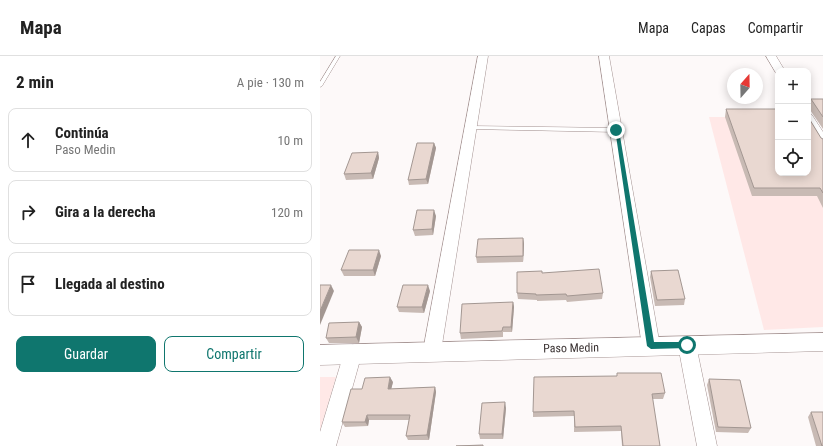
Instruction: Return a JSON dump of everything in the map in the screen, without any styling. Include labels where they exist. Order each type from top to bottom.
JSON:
[{"type":"street","points":[[432,351],[483,56]]},
{"type":"street","points":[[604,56],[651,346]]},
{"type":"street","points":[[771,56],[778,68]]},
{"type":"street","points":[[811,122],[823,142]]},
{"type":"street","name":"Paso Medin","points":[[320,355],[823,342]]},
{"type":"street","points":[[687,345],[707,446]]},
{"type":"street","points":[[326,446],[353,353]]},
{"type":"lane","points":[[320,86],[338,56]]},
{"type":"lane","points":[[470,128],[616,130]]},
{"type":"shaded area","points":[[709,117],[775,117],[775,176],[811,176],[811,168],[823,149],[823,327],[764,330]]},
{"type":"shaded area","points":[[320,377],[336,377],[320,431]]},
{"type":"building","points":[[811,99],[823,99],[823,117]]},
{"type":"building","points":[[726,109],[775,109],[775,176],[811,176],[811,122],[823,139],[823,193],[820,188],[754,188]]},
{"type":"building","points":[[417,143],[434,143],[426,179],[408,180]]},
{"type":"building","points":[[378,152],[371,173],[344,174],[352,153]]},
{"type":"building","points":[[417,210],[434,210],[432,229],[413,230]]},
{"type":"building","points":[[523,238],[523,256],[476,257],[478,239]]},
{"type":"building","points":[[349,250],[379,250],[373,270],[341,270]]},
{"type":"building","points":[[599,269],[603,293],[567,296],[566,294],[536,295],[517,293],[517,272],[542,271],[542,273]]},
{"type":"building","points":[[678,270],[685,299],[657,300],[651,271]]},
{"type":"building","points":[[320,285],[331,285],[320,311]]},
{"type":"building","points":[[403,285],[428,285],[422,307],[397,307]]},
{"type":"building","points":[[513,302],[511,327],[503,327],[502,331],[460,333],[462,304]]},
{"type":"building","points":[[359,322],[356,337],[326,338],[329,323]]},
{"type":"building","points":[[617,373],[661,373],[665,393],[652,394],[660,446],[623,446],[621,426],[575,427],[574,411],[533,412],[534,377],[617,376]]},
{"type":"building","points":[[390,377],[388,389],[435,387],[427,435],[406,436],[410,415],[367,415],[365,422],[342,422],[351,389],[362,389],[365,378]]},
{"type":"building","points":[[709,379],[740,380],[751,428],[718,427]]},
{"type":"building","points":[[505,402],[502,434],[479,434],[482,403]]},
{"type":"building","points":[[811,412],[823,412],[823,446],[822,446]]},
{"type":"building","points":[[483,445],[483,446],[456,446]]},
{"type":"route","points":[[616,130],[651,346],[687,345]]}]
